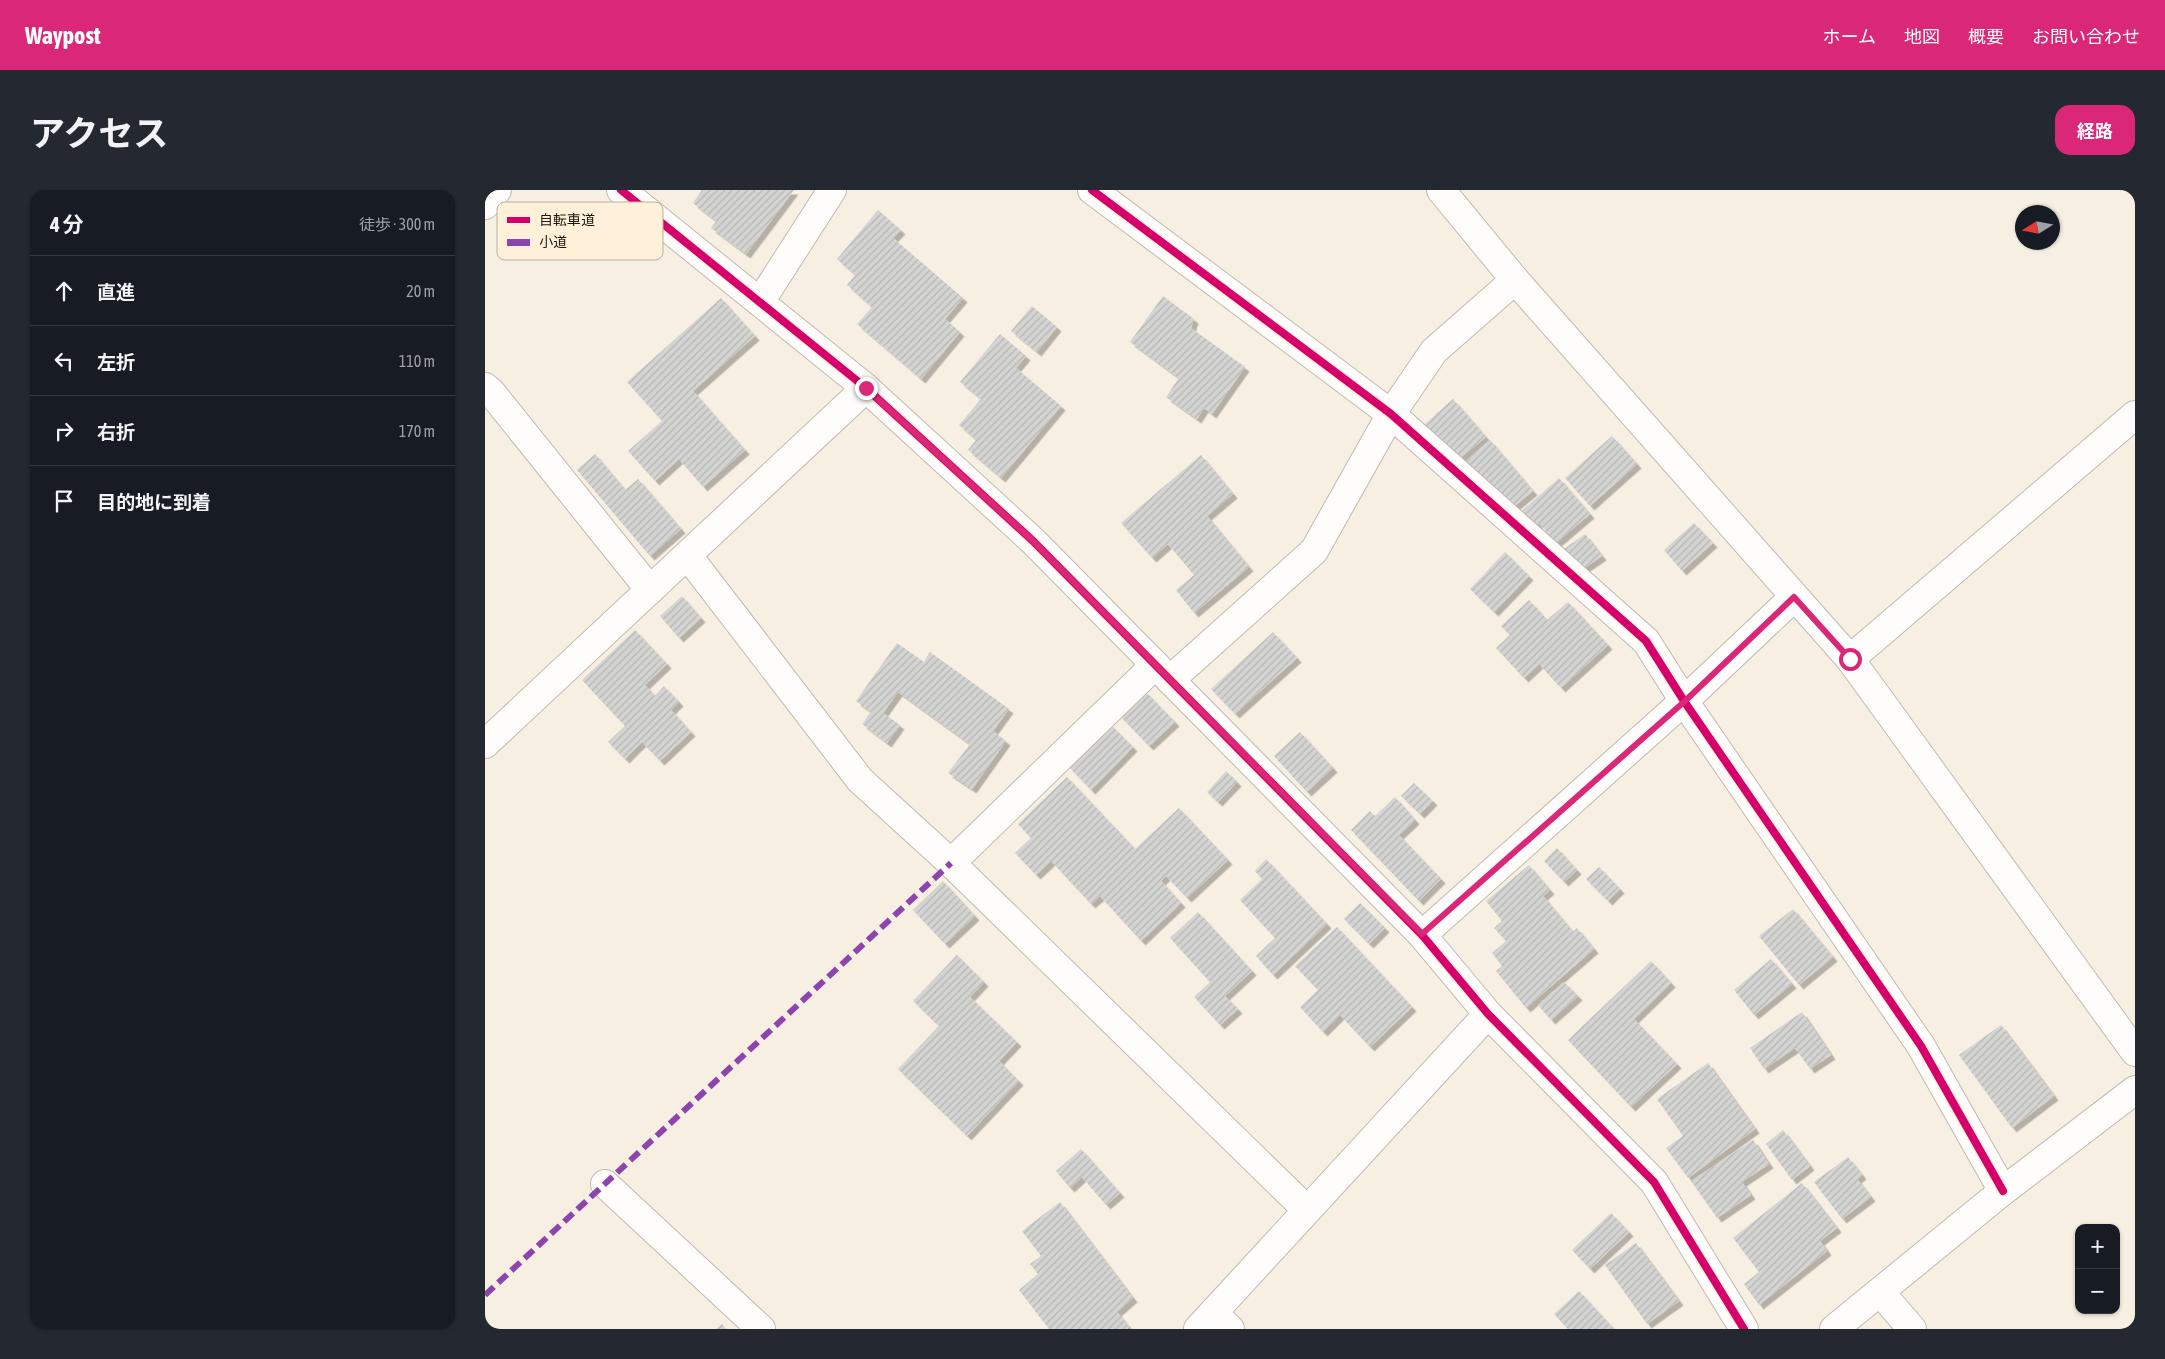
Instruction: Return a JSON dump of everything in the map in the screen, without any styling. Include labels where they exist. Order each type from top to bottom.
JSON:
[{"type":"street","points":[[485,205],[497,190]]},
{"type":"street","points":[[621,190],[636,202]]},
{"type":"street","points":[[760,302],[832,190]]},
{"type":"street","points":[[1092,190],[1391,414],[1646,641],[1921,1046],[2003,1191]]},
{"type":"street","points":[[1441,190],[1515,280],[1850,659],[2135,1052]]},
{"type":"street","points":[[663,224],[866,388],[1033,541],[1422,934],[1488,1014],[1654,1182],[1744,1329]]},
{"type":"street","points":[[951,863],[1162,672],[1314,551],[1391,414],[1434,351],[1515,280]]},
{"type":"street","points":[[485,387],[651,590]]},
{"type":"street","points":[[485,744],[866,388]]},
{"type":"street","points":[[1850,659],[2135,415]]},
{"type":"street","points":[[688,556],[860,780],[951,863],[1307,1210]]},
{"type":"street","points":[[1422,934],[1685,701],[1794,597]]},
{"type":"street","points":[[1214,1324],[1307,1210],[1488,1014]]},
{"type":"street","points":[[1834,1329],[2003,1191],[2135,1090]]},
{"type":"street","points":[[605,1184],[761,1329]]},
{"type":"street","points":[[1880,1292],[1912,1329]]},
{"type":"building","points":[[702,190],[794,190],[746,254],[711,228],[716,221],[693,203]]},
{"type":"building","points":[[878,210],[901,230],[893,238],[963,298],[945,319],[960,332],[921,379],[857,324],[872,307],[847,285],[855,275],[837,259]]},
{"type":"building","points":[[1163,296],[1194,319],[1191,328],[1245,367],[1212,414],[1204,408],[1197,419],[1166,397],[1179,378],[1130,342]]},
{"type":"building","points":[[721,298],[755,336],[693,391],[745,450],[703,487],[679,459],[655,481],[628,451],[662,421],[627,382]]},
{"type":"building","points":[[1032,306],[1057,327],[1037,352],[1011,331]]},
{"type":"building","points":[[1000,334],[1026,356],[1016,368],[1061,406],[1001,478],[968,450],[976,440],[959,425],[981,399],[960,382]]},
{"type":"building","points":[[1453,399],[1486,437],[1455,462],[1424,425]]},
{"type":"building","points":[[1612,436],[1637,464],[1590,506],[1565,478]]},
{"type":"building","points":[[1490,440],[1533,491],[1505,514],[1462,464]]},
{"type":"building","points":[[595,454],[625,490],[638,479],[681,529],[650,556],[577,470]]},
{"type":"building","points":[[1201,455],[1233,494],[1207,516],[1249,567],[1194,613],[1176,590],[1194,575],[1168,544],[1152,558],[1121,523]]},
{"type":"building","points":[[1559,478],[1590,514],[1556,543],[1539,523],[1529,531],[1516,516]]},
{"type":"building","points":[[1694,523],[1713,543],[1682,571],[1664,550]]},
{"type":"building","points":[[1585,534],[1602,556],[1577,573],[1561,551]]},
{"type":"building","points":[[1505,552],[1529,576],[1494,612],[1470,589]]},
{"type":"building","points":[[682,596],[701,618],[679,638],[660,616]]},
{"type":"building","points":[[1529,600],[1547,620],[1568,602],[1608,645],[1561,688],[1539,664],[1524,678],[1496,648],[1510,635],[1501,626]]},
{"type":"building","points":[[635,630],[667,664],[645,685],[655,696],[664,686],[679,702],[671,710],[691,732],[660,761],[642,742],[625,759],[608,742],[625,726],[582,680]]},
{"type":"building","points":[[1273,632],[1297,658],[1235,714],[1211,689]]},
{"type":"building","points":[[897,643],[924,662],[930,652],[1009,709],[993,731],[1006,741],[972,789],[948,773],[970,744],[898,692],[883,713],[900,725],[887,743],[862,724],[871,712],[856,701]]},
{"type":"building","points":[[1145,691],[1175,722],[1149,746],[1119,715]]},
{"type":"building","points":[[1109,723],[1133,747],[1091,790],[1067,765]]},
{"type":"building","points":[[1300,732],[1333,768],[1307,792],[1274,756]]},
{"type":"building","points":[[1226,771],[1237,782],[1218,802],[1207,792]]},
{"type":"building","points":[[1067,777],[1135,849],[1179,808],[1228,860],[1187,898],[1166,876],[1161,881],[1181,903],[1141,941],[1100,896],[1091,904],[1051,861],[1036,875],[1015,853],[1031,838],[1018,824]]},
{"type":"building","points":[[1414,783],[1433,801],[1420,814],[1401,796]]},
{"type":"building","points":[[1395,797],[1415,820],[1399,835],[1441,879],[1419,901],[1351,830],[1370,811],[1375,816]]},
{"type":"building","points":[[1557,848],[1577,870],[1564,882],[1544,861]]},
{"type":"building","points":[[1266,859],[1327,924],[1273,975],[1256,956],[1275,938],[1240,900],[1262,879],[1255,871]]},
{"type":"building","points":[[1529,865],[1550,890],[1543,896],[1573,932],[1577,928],[1594,949],[1526,1008],[1496,971],[1502,966],[1492,953],[1506,941],[1494,928],[1502,921],[1486,901]]},
{"type":"building","points":[[1599,867],[1620,889],[1608,901],[1586,879]]},
{"type":"building","points":[[943,881],[975,916],[945,944],[913,910]]},
{"type":"building","points":[[1360,903],[1385,928],[1369,944],[1344,919]]},
{"type":"building","points":[[1793,909],[1833,957],[1799,985],[1759,936]]},
{"type":"building","points":[[1198,912],[1252,971],[1225,996],[1238,1009],[1220,1025],[1194,997],[1210,982],[1170,938]]},
{"type":"building","points":[[1337,927],[1412,1007],[1370,1047],[1340,1015],[1323,1032],[1300,1007],[1318,990],[1295,966]]},
{"type":"building","points":[[957,955],[984,982],[970,997],[1017,1042],[999,1061],[1019,1081],[967,1136],[898,1069],[939,1026],[913,1001]]},
{"type":"building","points":[[1771,959],[1792,984],[1754,1015],[1734,990]]},
{"type":"building","points":[[1651,961],[1671,983],[1634,1019],[1677,1064],[1631,1107],[1568,1040]]},
{"type":"building","points":[[1564,982],[1578,996],[1551,1020],[1538,1005]]},
{"type":"building","points":[[1802,1012],[1831,1055],[1810,1069],[1795,1048],[1764,1069],[1750,1048]]},
{"type":"building","points":[[2001,1025],[2054,1096],[2012,1128],[1959,1055]]},
{"type":"building","points":[[1708,1063],[1755,1129],[1688,1178],[1666,1148],[1683,1136],[1657,1099]]},
{"type":"building","points":[[1783,1130],[1810,1166],[1792,1180],[1766,1144]]},
{"type":"building","points":[[1753,1140],[1769,1164],[1742,1182],[1751,1195],[1717,1218],[1691,1181]]},
{"type":"building","points":[[1081,1149],[1120,1193],[1106,1205],[1082,1177],[1070,1188],[1056,1171]]},
{"type":"building","points":[[1848,1157],[1862,1175],[1857,1179],[1871,1197],[1842,1219],[1814,1182]]},
{"type":"building","points":[[1802,1183],[1837,1228],[1820,1241],[1827,1251],[1759,1305],[1744,1284],[1759,1272],[1733,1238]]},
{"type":"building","points":[[1060,1202],[1133,1298],[1117,1312],[1129,1327],[1127,1329],[1049,1329],[1019,1290],[1038,1274],[1030,1264],[1041,1256],[1022,1231]]},
{"type":"building","points":[[1611,1213],[1629,1232],[1590,1269],[1572,1250]]},
{"type":"building","points":[[1636,1243],[1679,1301],[1647,1324],[1605,1265]]},
{"type":"building","points":[[1579,1291],[1614,1329],[1568,1329],[1554,1314]]},
{"type":"building","points":[[722,1324],[726,1329],[716,1329]]},
{"type":"marked path","points":[[485,1295],[951,863]]},
{"type":"cycle path","points":[[621,190],[636,202]]},
{"type":"cycle path","points":[[1092,190],[1391,414],[1646,641],[1684,701],[1921,1046],[2003,1191]]},
{"type":"cycle path","points":[[663,224],[866,388],[1033,541],[1422,935],[1488,1014],[1654,1182],[1744,1329]]},
{"type":"route","points":[[866,388],[1033,541],[1422,934],[1685,701],[1794,597],[1850,659]]}]
